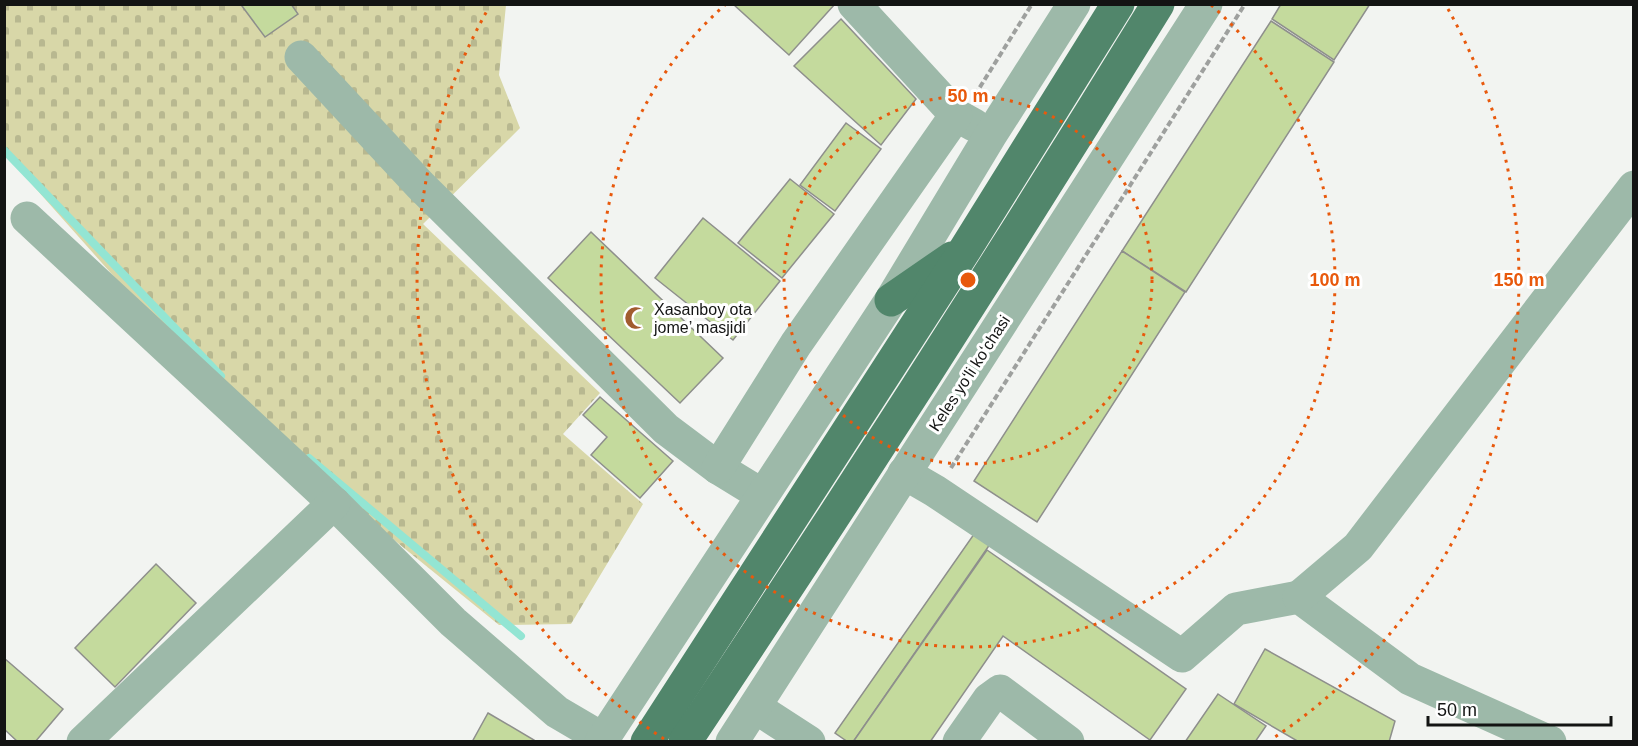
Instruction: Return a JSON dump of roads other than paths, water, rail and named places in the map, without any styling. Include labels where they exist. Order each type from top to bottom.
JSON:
[{"type":"main road","points":[[647,741],[966,248],[1118,4]]},
{"type":"main road","points":[[685,741],[890,432],[1049,182],[1158,4]]},
{"type":"main road","points":[[891,300],[966,248]]},
{"type":"street","points":[[854,4],[965,105],[990,136]]},
{"type":"street","points":[[27,218],[334,503],[453,622],[556,712],[602,740],[891,300],[990,136],[1074,4]]},
{"type":"street","name":"Keles yoʻli koʻchasi","points":[[732,741],[1206,4]]},
{"type":"street","points":[[302,57],[420,185],[666,429],[718,468],[762,495]]},
{"type":"street","points":[[718,468],[796,344],[965,105]]},
{"type":"street","points":[[904,473],[945,497],[1182,656],[1236,609],[1299,597],[1358,547],[1634,187]]},
{"type":"street","points":[[83,741],[334,503]]},
{"type":"street","points":[[1299,597],[1410,679],[1550,741]]},
{"type":"street","points":[[958,741],[989,699],[1000,691],[1068,741]]},
{"type":"street","points":[[755,707],[809,741]]},
{"type":"waterway","points":[[4,150],[221,376]]},
{"type":"waterway","points":[[309,458],[521,636]]},
{"type":"place","name":"Xasanboy ota jome’ masjidi","points":[[636,318]]}]
